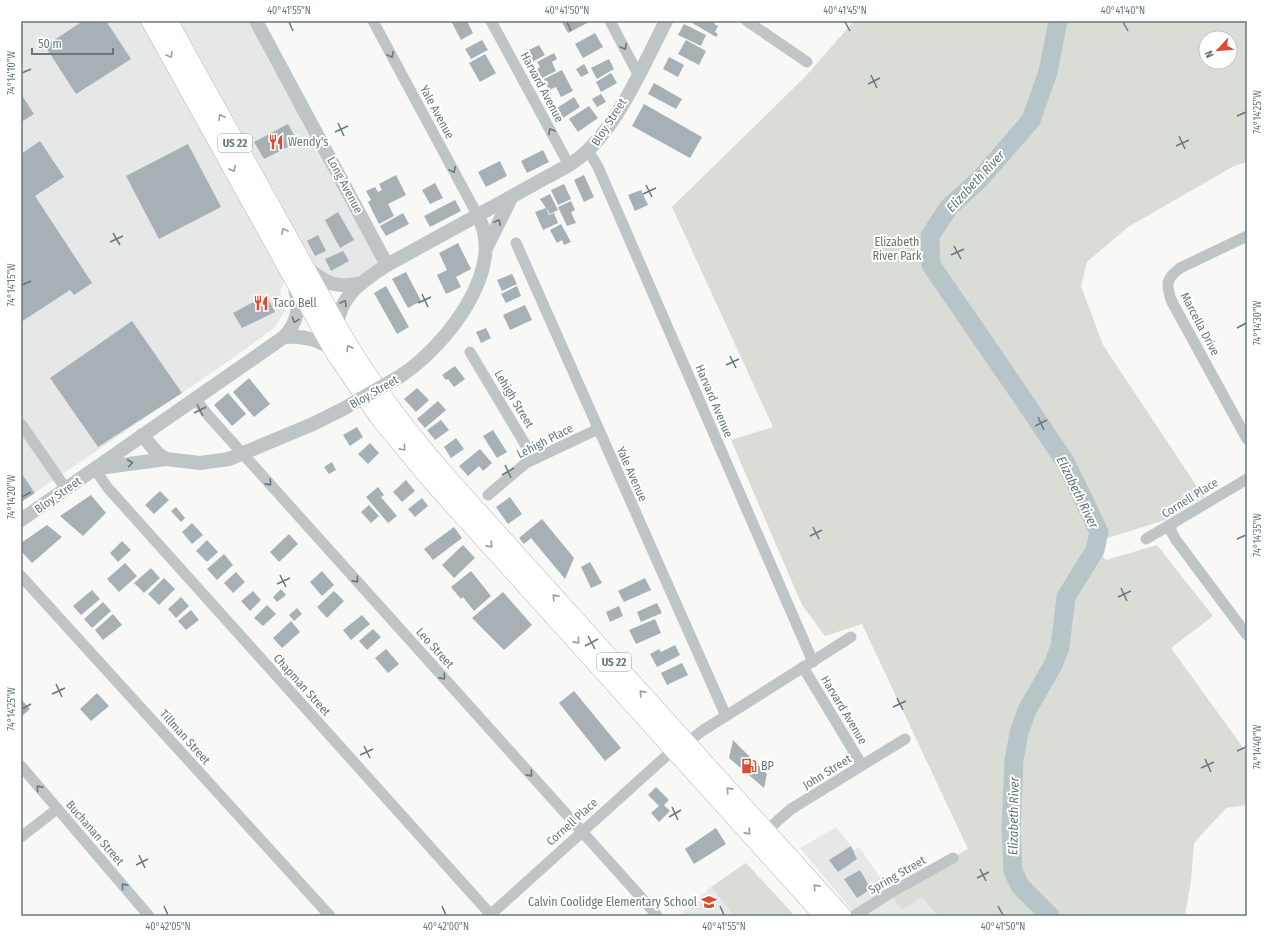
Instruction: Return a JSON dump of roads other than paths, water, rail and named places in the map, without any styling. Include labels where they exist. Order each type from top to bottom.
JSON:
[{"type":"highway","name":"US 22","points":[[152,21],[296,268],[337,326],[374,386],[420,447],[680,746],[824,916]]},
{"type":"highway","name":"US 22","points":[[168,21],[296,268],[334,351],[379,417],[404,449],[680,746],[766,831],[842,916]]},
{"type":"street","name":"Long Avenue","points":[[256,21],[387,265]]},
{"type":"street","name":"Yale Avenue","points":[[373,21],[478,216]]},
{"type":"street","name":"Harvard Avenue","points":[[491,21],[569,165]]},
{"type":"street","points":[[610,21],[638,74]]},
{"type":"street","name":"Bloy Street","points":[[337,326],[339,312],[343,302],[359,284],[387,265],[511,198],[589,152],[611,124],[666,21]]},
{"type":"street","points":[[747,21],[807,62]]},
{"type":"street","name":"Harvard Avenue","points":[[589,152],[598,167],[808,665],[862,765]]},
{"type":"street","points":[[486,247],[511,198]]},
{"type":"street","name":"Bloy Street","points":[[95,469],[166,460],[207,463],[230,459],[343,409],[402,375],[430,353],[456,322],[470,297],[480,273],[486,247],[485,229],[478,216]]},
{"type":"street","name":"Marcella Drive","points":[[1247,236],[1180,268],[1170,275],[1167,286],[1171,300],[1247,439]]},
{"type":"street","name":"Yale Avenue","points":[[516,243],[726,716]]},
{"type":"street","points":[[296,268],[332,284],[342,286],[359,284]]},
{"type":"street","name":"Bloy Street","points":[[21,520],[284,337],[295,324],[298,311],[296,268]]},
{"type":"street","points":[[284,337],[313,339],[334,351]]},
{"type":"street","name":"Lehigh Street","points":[[470,352],[534,459]]},
{"type":"street","name":"Leo Street","points":[[195,398],[243,454],[656,914]]},
{"type":"street","points":[[21,424],[66,489]]},
{"type":"street","name":"Lehigh Place","points":[[488,495],[511,475],[534,459],[598,429]]},
{"type":"street","points":[[142,435],[158,454],[166,460]]},
{"type":"street","name":"Chapman Street","points":[[95,469],[107,487],[491,915]]},
{"type":"street","name":"Cornell Place","points":[[1146,539],[1247,479]]},
{"type":"street","points":[[1171,525],[1171,531],[1176,540],[1247,635]]},
{"type":"street","name":"Tillman Street","points":[[21,576],[330,916]]},
{"type":"street","name":"Cornell Place","points":[[491,915],[581,831],[680,746],[851,637]]},
{"type":"street","name":"John Street","points":[[766,831],[785,814],[905,739]]},
{"type":"street","name":"Buchanan Street","points":[[21,766],[149,916]]},
{"type":"street","points":[[21,837],[58,809]]},
{"type":"street","name":"Spring Street","points":[[854,916],[890,893],[954,858]]},
{"type":"waterway","name":"Elizabeth River","points":[[1050,916],[1020,886],[1013,871],[1011,829],[1014,760],[1019,733],[1027,710],[1053,665],[1060,647],[1066,597],[1095,550],[1099,532],[1066,463],[931,265],[930,236],[949,207],[980,179],[1031,120],[1048,72],[1058,21]]},
{"type":"place","name":"Wendy's","points":[[276,142]]},
{"type":"place","name":"Taco Bell","points":[[261,303]]},
{"type":"place","name":"BP","points":[[749,766]]},
{"type":"place","name":"Calvin Coolidge Elementary School","points":[[709,902]]},
{"type":"park label","name":"Elizabeth River Park","points":[[897,249]]}]
